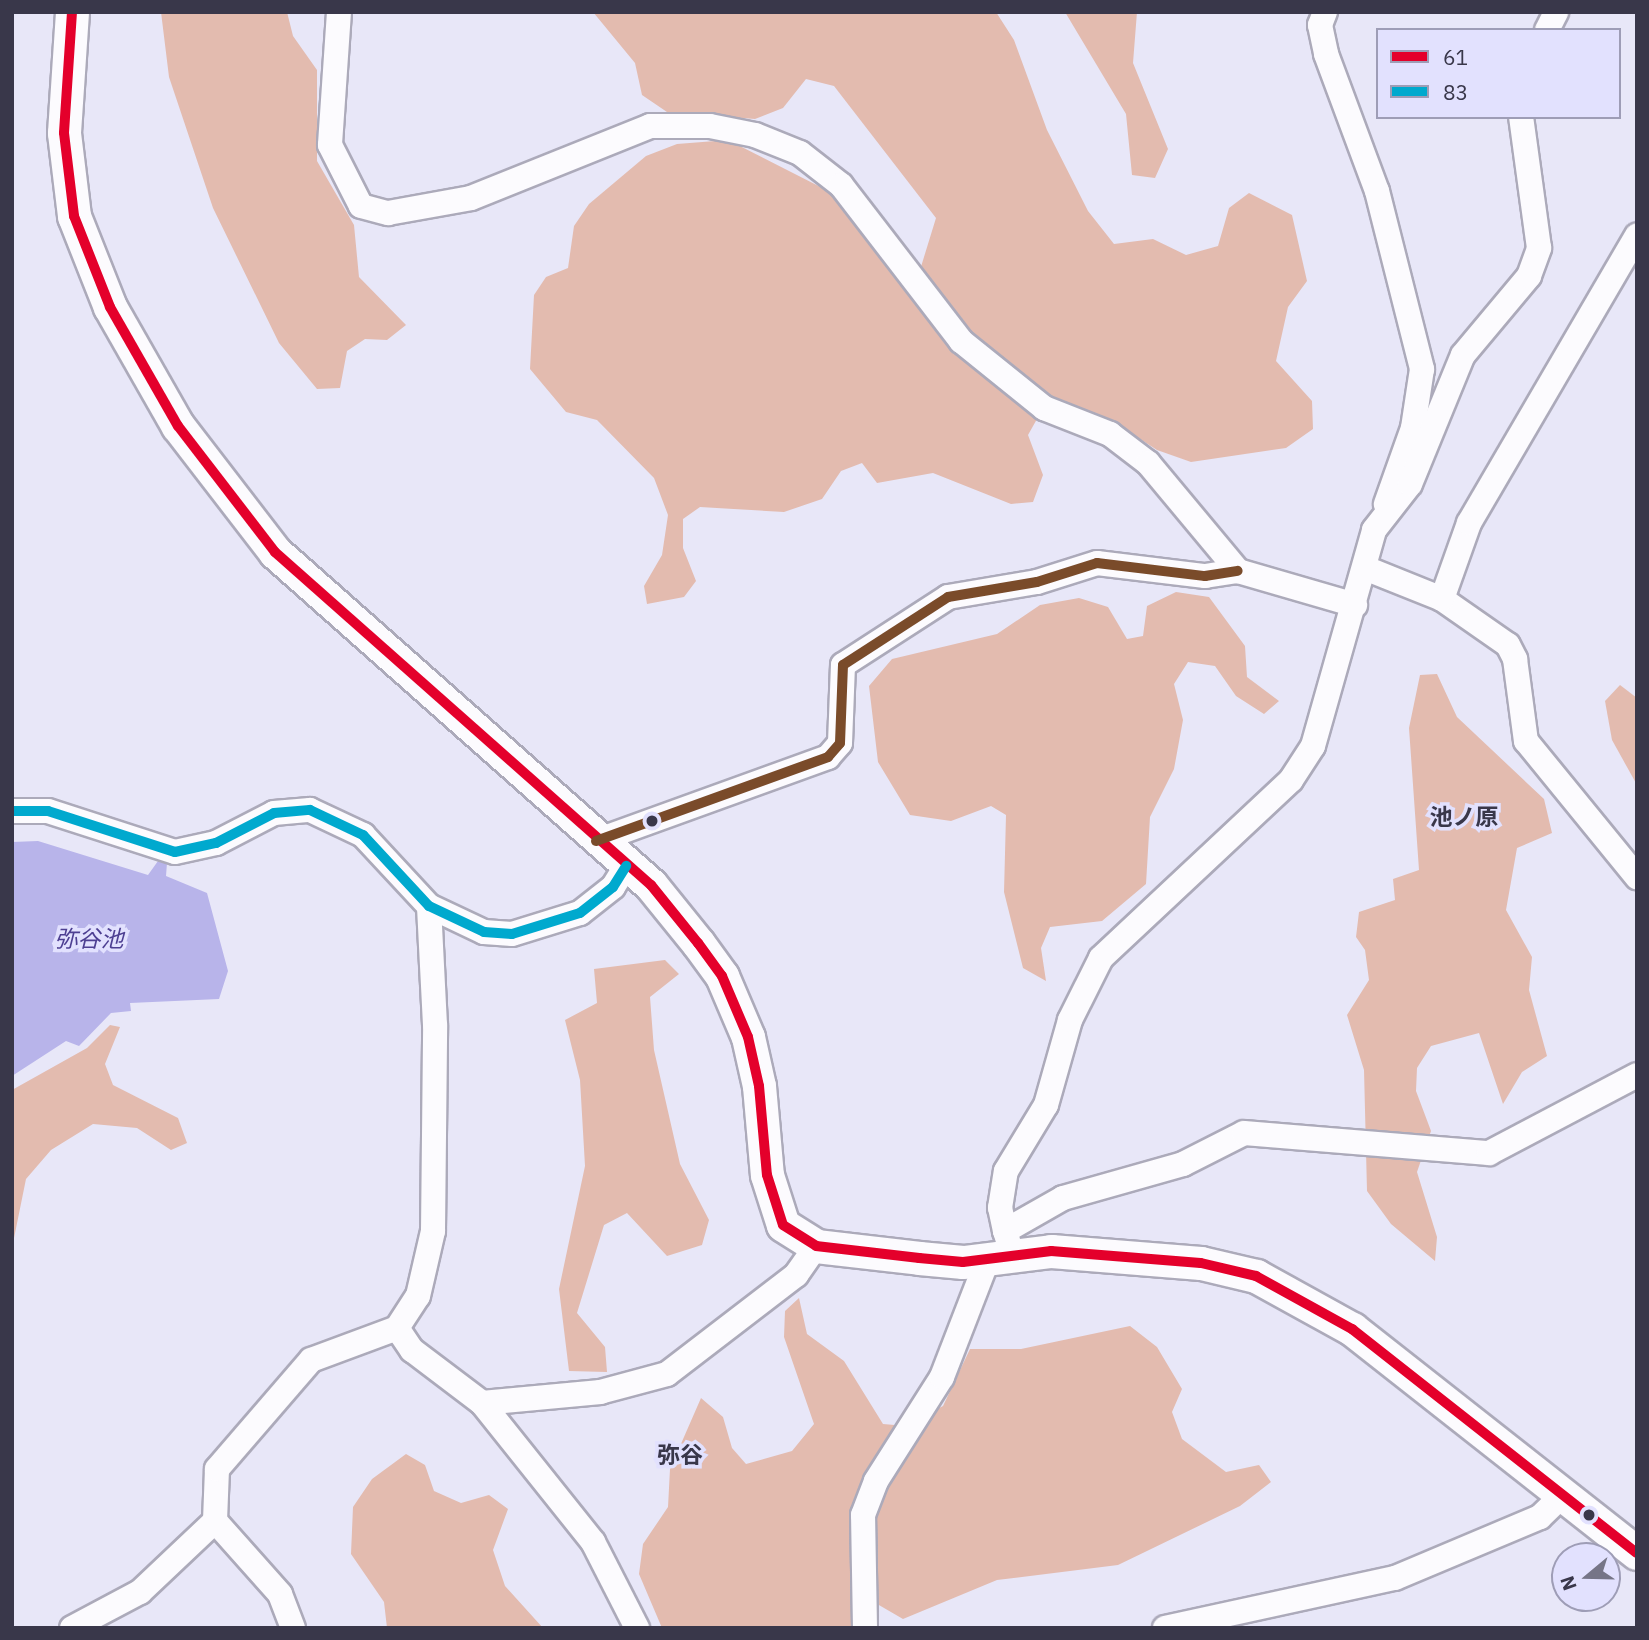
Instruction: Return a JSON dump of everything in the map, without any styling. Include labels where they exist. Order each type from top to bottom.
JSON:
[{"type":"main road","points":[[72,12],[64,133],[74,216],[110,307],[178,426],[275,552],[667,902],[722,976],[760,1086],[772,1202],[783,1225],[816,1246],[1001,1249],[1146,1257],[1256,1276],[1352,1329],[1637,1553]]},
{"type":"street","points":[[340,12],[330,145],[361,206],[388,213],[471,198],[650,126],[710,126],[777,144],[831,177],[870,216],[931,309],[961,341],[1044,408],[1110,434],[1148,463],[1238,571]]},
{"type":"street","points":[[1001,1249],[1000,1208],[1006,1171],[1046,1105],[1070,1020],[1101,958],[1291,780],[1328,710],[1365,568],[1413,428],[1422,369],[1377,191],[1326,54],[1320,25],[1325,12]]},
{"type":"street","points":[[1548,28],[1556,12]]},
{"type":"street","points":[[1383,512],[1410,484],[1463,355],[1529,276],[1539,248],[1521,119]]},
{"type":"street","points":[[1442,599],[1469,523],[1637,236]]},
{"type":"street","points":[[596,841],[828,757],[840,743],[843,665],[948,597],[1037,582],[1097,563],[1205,576],[1238,571],[1355,605]]},
{"type":"street","points":[[1365,568],[1442,599],[1508,645],[1516,659],[1526,741],[1637,877]]},
{"type":"street","points":[[12,811],[48,811],[175,852],[216,843],[274,813],[310,810],[363,835],[429,905],[484,933],[512,934],[580,913],[613,887],[626,866]]},
{"type":"street","points":[[293,1628],[279,1594],[215,1521],[217,1469],[311,1360],[397,1328],[418,1296],[433,1231],[435,1025],[429,905]]},
{"type":"street","points":[[865,1628],[863,1515],[876,1481],[942,1377],[1001,1249],[1063,1198],[1183,1164],[1244,1133],[1489,1153],[1637,1075]]},
{"type":"street","points":[[482,1403],[600,1392],[667,1374],[796,1275],[816,1246]]},
{"type":"street","points":[[397,1328],[412,1350],[482,1403],[593,1542],[637,1628]]},
{"type":"street","points":[[1165,1628],[1395,1578],[1540,1517],[1562,1496]]},
{"type":"street","points":[[72,1628],[141,1592],[215,1521]]},
{"type":"shaded area","points":[[161,12],[287,12],[293,36],[317,70],[317,161],[354,225],[359,277],[406,325],[387,340],[365,339],[347,351],[340,388],[317,389],[279,343],[213,208],[169,77]]},
{"type":"shaded area","points":[[593,12],[996,12],[1014,40],[1047,130],[1088,211],[1114,244],[1153,239],[1186,255],[1218,246],[1229,208],[1249,193],[1292,215],[1307,281],[1288,307],[1276,361],[1312,401],[1313,429],[1286,448],[1191,462],[1157,450],[1108,418],[1069,411],[1037,419],[1028,435],[1043,475],[1033,502],[1011,504],[933,473],[877,483],[862,463],[841,471],[822,499],[784,512],[700,507],[683,519],[683,548],[696,581],[684,597],[647,604],[644,586],[662,555],[668,515],[654,478],[597,420],[566,412],[530,369],[534,295],[546,277],[568,268],[574,226],[589,204],[646,156],[677,144],[728,140],[846,200],[920,270],[936,218],[834,86],[806,79],[783,108],[755,119],[667,112],[642,95],[635,63]]},
{"type":"shaded area","points":[[1065,12],[1137,12],[1133,63],[1168,149],[1155,178],[1132,175],[1126,114]]},
{"type":"shaded area","points":[[1176,592],[1209,597],[1245,646],[1247,677],[1279,701],[1264,714],[1236,696],[1215,666],[1188,662],[1174,684],[1183,720],[1174,769],[1150,817],[1146,884],[1102,921],[1050,927],[1041,948],[1046,981],[1023,968],[1004,892],[1006,815],[991,806],[951,821],[910,815],[878,762],[869,686],[892,659],[997,634],[1040,605],[1079,598],[1108,607],[1127,639],[1143,636],[1147,606]]},
{"type":"shaded area","points":[[1437,674],[1457,717],[1544,799],[1552,833],[1517,848],[1506,910],[1532,957],[1529,990],[1547,1056],[1522,1072],[1503,1104],[1479,1033],[1431,1046],[1417,1068],[1416,1091],[1431,1131],[1417,1172],[1437,1237],[1435,1261],[1391,1224],[1367,1191],[1364,1070],[1347,1015],[1369,980],[1365,950],[1356,937],[1359,912],[1395,900],[1393,879],[1419,870],[1409,728],[1420,675]]},
{"type":"shaded area","points":[[1620,685],[1637,698],[1637,785],[1612,740],[1605,701]]},
{"type":"shaded area","points":[[665,960],[679,974],[650,997],[654,1050],[680,1164],[709,1220],[702,1245],[667,1256],[627,1213],[604,1225],[577,1313],[605,1347],[607,1372],[569,1371],[559,1289],[585,1166],[580,1080],[565,1020],[597,1003],[594,969]]},
{"type":"shaded area","points":[[110,1025],[120,1027],[105,1064],[113,1085],[178,1118],[187,1143],[171,1150],[137,1128],[93,1124],[51,1150],[26,1179],[12,1248],[12,1090],[87,1048]]},
{"type":"shaded area","points":[[799,1298],[807,1334],[844,1361],[883,1424],[906,1426],[943,1406],[970,1349],[1021,1349],[1130,1326],[1157,1347],[1182,1389],[1172,1412],[1182,1439],[1226,1472],[1259,1465],[1271,1482],[1240,1506],[1118,1565],[997,1580],[903,1619],[872,1601],[855,1628],[662,1628],[639,1574],[643,1544],[668,1507],[670,1469],[701,1398],[723,1417],[732,1448],[746,1464],[792,1451],[814,1424],[784,1337],[785,1311]]},
{"type":"shaded area","points":[[406,1454],[425,1465],[434,1491],[461,1503],[489,1495],[508,1509],[493,1550],[505,1586],[543,1628],[387,1628],[384,1602],[351,1554],[353,1507],[372,1479]]},
{"type":"water","name":"弥谷池","points":[[38,841],[148,875],[158,861],[167,863],[166,876],[207,893],[228,971],[219,999],[130,1003],[131,1011],[111,1013],[79,1046],[66,1041],[12,1076],[12,842]]},
{"type":"transit line","name":"61","points":[[72,12],[64,133],[74,216],[110,307],[178,426],[275,552],[651,885],[698,943],[722,976],[748,1037],[759,1086],[767,1175],[783,1225],[816,1246],[919,1258],[963,1262],[1051,1251],[1201,1263],[1256,1276],[1352,1329],[1637,1553]]},
{"type":"transit line","points":[[596,841],[828,757],[840,743],[843,665],[948,597],[1037,582],[1097,563],[1205,576],[1238,571]]},
{"type":"transit line","name":"83","points":[[12,811],[48,811],[175,852],[216,843],[274,813],[310,810],[363,835],[429,906],[484,932],[512,934],[580,913],[613,887],[626,866]]},
{"type":"district","name":"池ノ原","points":[[1464,816]]},
{"type":"district","name":"弥谷","points":[[680,1454]]}]
